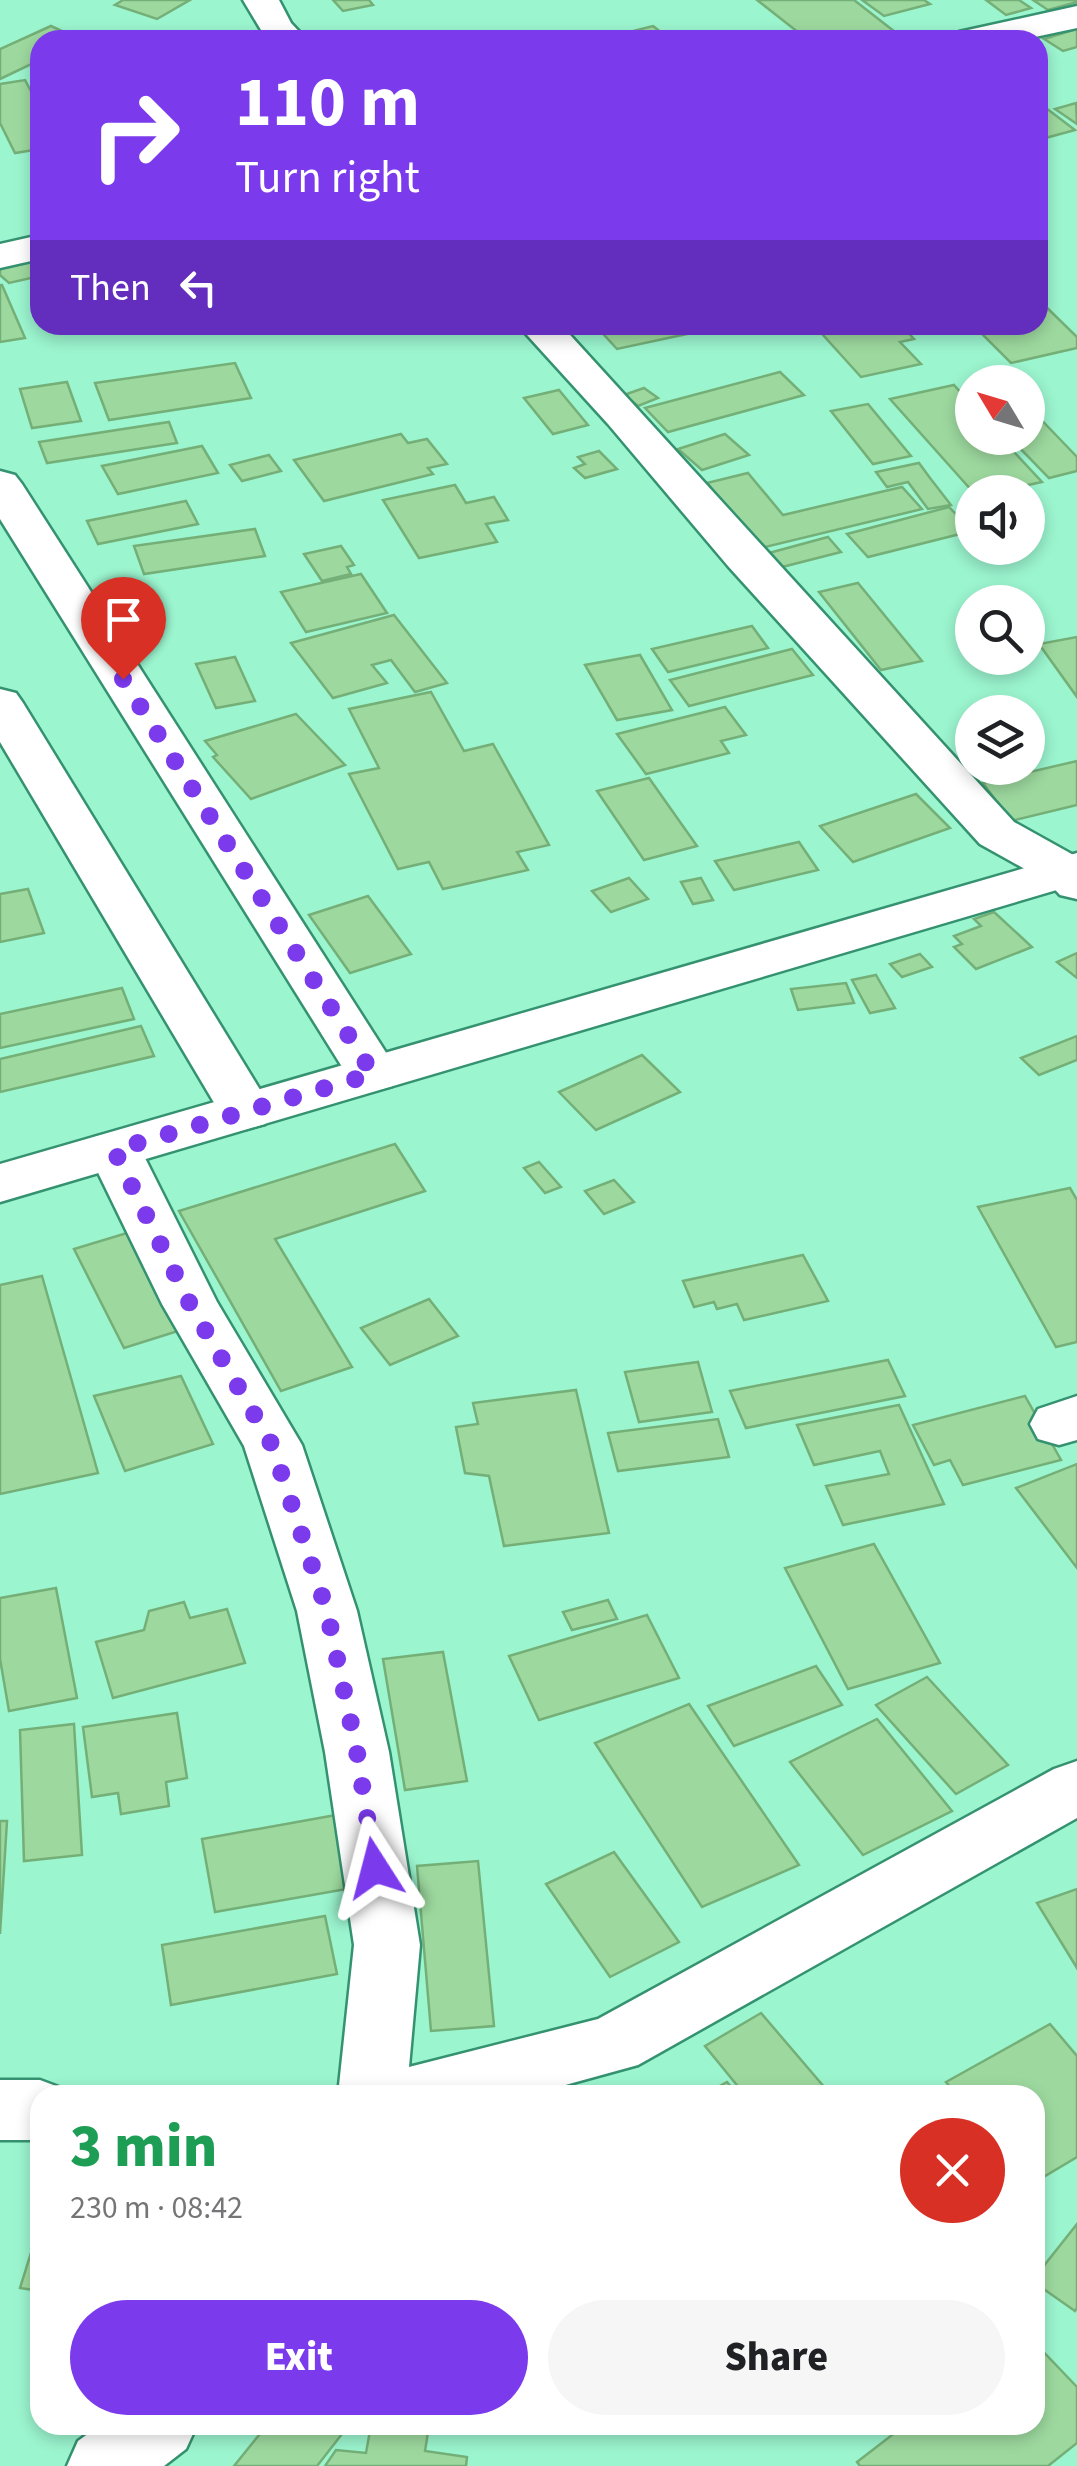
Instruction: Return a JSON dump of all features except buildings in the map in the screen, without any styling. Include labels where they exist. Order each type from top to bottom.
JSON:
[{"type":"street","points":[[261,0],[277,30]]},
{"type":"street","points":[[1020,30],[1077,18]]},
{"type":"street","points":[[0,256],[30,249]]},
{"type":"street","points":[[547,335],[744,557],[998,833],[1073,874]]},
{"type":"street","points":[[0,484],[373,1074]]},
{"type":"street","points":[[0,704],[246,1110]]},
{"type":"street","points":[[0,1183],[1073,874]]},
{"type":"street","points":[[114,1150],[190,1304],[272,1445],[327,1611],[357,1752],[388,1946],[373,2085]]},
{"type":"street","points":[[453,2085],[614,2044],[1077,1787]]},
{"type":"street","points":[[0,2110],[30,2110]]},
{"type":"street","points":[[104,2466],[146,2435]]},
{"type":"route","points":[[123,679],[373,1074],[114,1150],[190,1304],[272,1445],[327,1611],[357,1752],[375,1868]]}]
